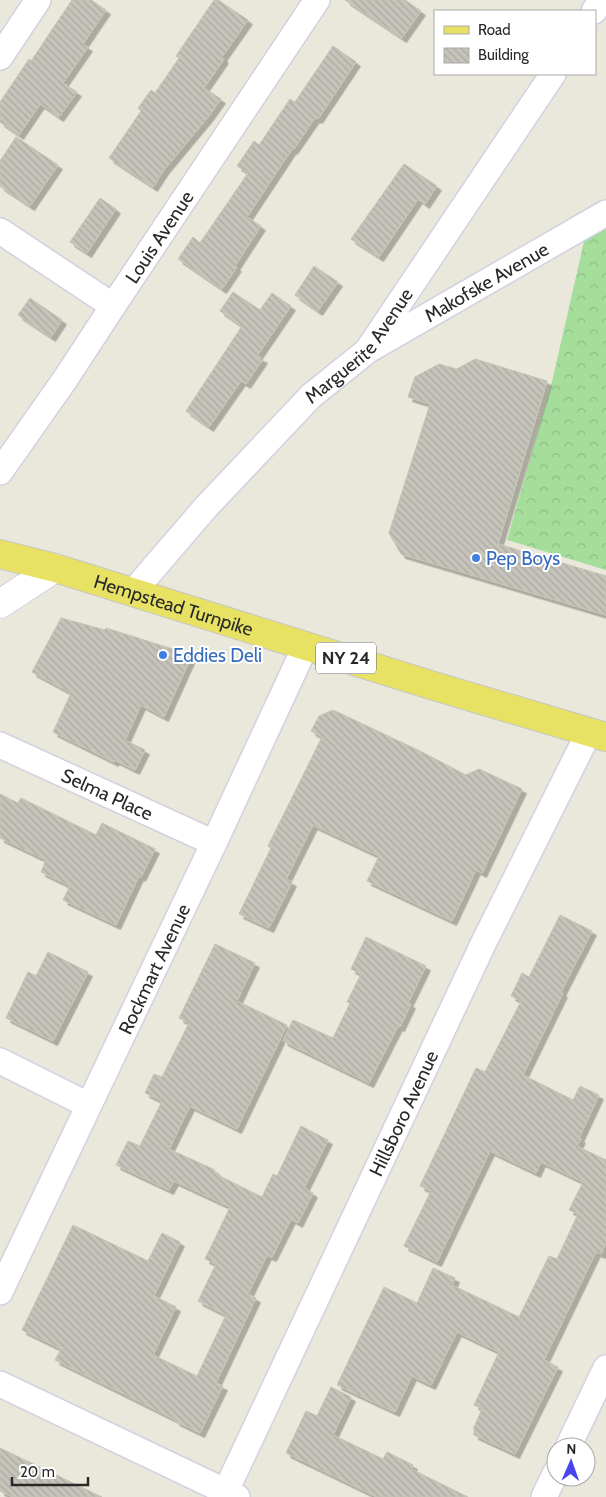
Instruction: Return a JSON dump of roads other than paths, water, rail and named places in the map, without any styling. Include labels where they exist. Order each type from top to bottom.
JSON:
[{"type":"main road","name":"Hempstead Turnpike","points":[[0,554],[55,568],[434,686],[597,734]]},
{"type":"main road","points":[[0,604],[55,568]]},
{"type":"street","points":[[0,57],[38,0]]},
{"type":"street","name":"Louis Avenue","points":[[0,472],[66,378],[317,0]]},
{"type":"street","name":"Marguerite Avenue","points":[[133,592],[206,507],[311,396],[367,351],[551,75]]},
{"type":"street","name":"Makofske Avenue","points":[[367,351],[606,213]]},
{"type":"street","points":[[0,231],[113,306]]},
{"type":"street","name":"Rockmart Avenue","points":[[0,1292],[306,645]]},
{"type":"street","name":"Hillsboro Avenue","points":[[229,1495],[484,942],[597,734]]},
{"type":"street","name":"Selma Place","points":[[0,746],[214,843]]},
{"type":"street","points":[[0,1061],[88,1105]]},
{"type":"street","points":[[573,1437],[606,1368]]},
{"type":"street","points":[[0,1384],[229,1495]]},
{"type":"place","name":"Pep Boys","points":[[476,558]]},
{"type":"place","name":"Eddies Deli","points":[[163,655]]}]
